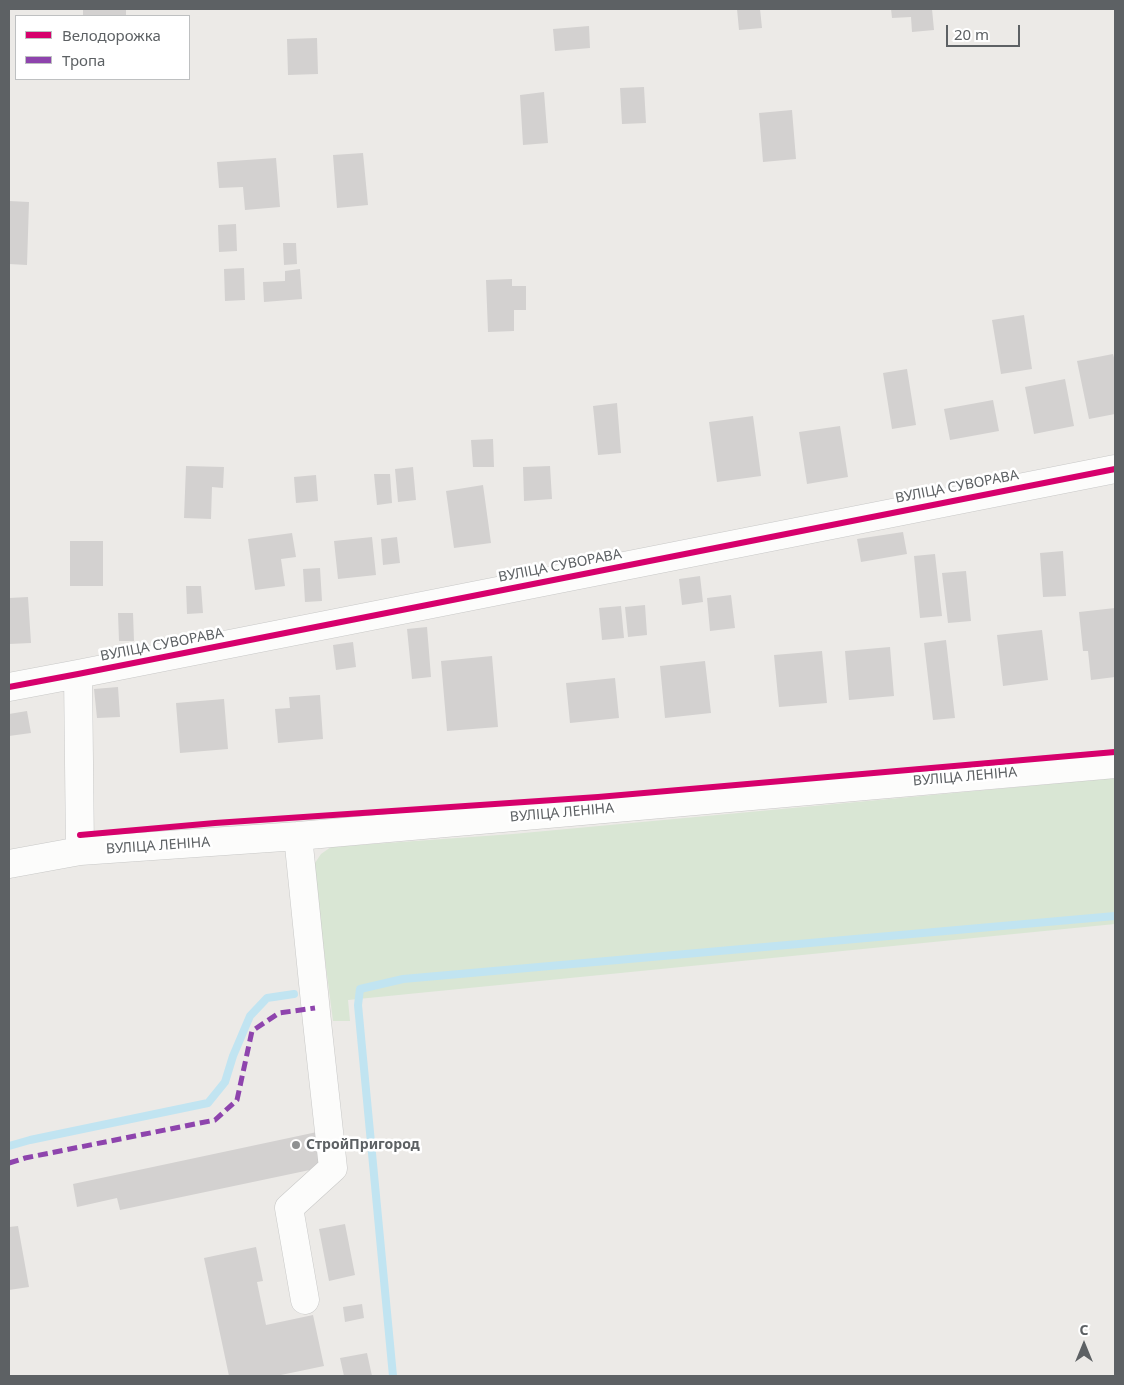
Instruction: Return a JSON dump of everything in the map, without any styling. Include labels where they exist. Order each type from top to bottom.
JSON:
[{"type":"street","name":"ВУЛІЦА СУВОРАВА","points":[[9,687],[1115,468]]},
{"type":"street","points":[[78,674],[80,851]]},
{"type":"street","name":"ВУЛІЦА ЛЕНІНА","points":[[9,864],[80,851],[298,836],[1115,764]]},
{"type":"street","points":[[298,836],[333,1168],[289,1208],[305,1300]]},
{"type":"green space","points":[[1115,778],[1115,924],[348,1000],[350,1021],[333,1021],[313,866],[321,854],[331,847],[513,834]]},
{"type":"building","points":[[83,9],[126,9],[126,15],[83,15]]},
{"type":"building","points":[[737,9],[760,9],[762,28],[739,30]]},
{"type":"building","points":[[891,9],[932,9],[934,30],[912,32],[911,17],[892,18]]},
{"type":"building","points":[[589,26],[590,48],[555,51],[553,29]]},
{"type":"building","points":[[317,38],[318,74],[288,75],[287,39]]},
{"type":"building","points":[[644,87],[646,123],[622,124],[620,88]]},
{"type":"building","points":[[544,92],[548,143],[523,145],[520,95]]},
{"type":"building","points":[[792,110],[796,159],[763,162],[759,113]]},
{"type":"building","points":[[363,153],[368,205],[337,208],[333,155]]},
{"type":"building","points":[[276,158],[280,207],[245,210],[243,187],[219,188],[217,162]]},
{"type":"building","points":[[9,201],[29,202],[27,265],[9,264]]},
{"type":"building","points":[[236,224],[237,251],[219,252],[218,225]]},
{"type":"building","points":[[283,243],[296,243],[297,264],[284,265]]},
{"type":"building","points":[[244,268],[245,300],[225,301],[224,269]]},
{"type":"building","points":[[300,269],[302,299],[264,302],[263,282],[285,281],[285,271]]},
{"type":"building","points":[[512,279],[512,286],[526,286],[526,310],[514,310],[514,331],[488,332],[486,280]]},
{"type":"building","points":[[1024,315],[1032,369],[1001,374],[992,320]]},
{"type":"building","points":[[1113,354],[1115,361],[1115,414],[1089,419],[1077,361]]},
{"type":"building","points":[[907,369],[916,425],[892,429],[883,373]]},
{"type":"building","points":[[1065,379],[1074,426],[1034,434],[1025,387]]},
{"type":"building","points":[[993,400],[999,431],[950,440],[944,409]]},
{"type":"building","points":[[617,403],[621,453],[598,455],[593,406]]},
{"type":"building","points":[[753,416],[761,476],[717,482],[709,422]]},
{"type":"building","points":[[840,426],[848,477],[807,484],[799,432]]},
{"type":"building","points":[[493,439],[494,467],[473,467],[471,440]]},
{"type":"building","points":[[186,466],[224,467],[223,488],[212,487],[211,519],[184,518]]},
{"type":"building","points":[[550,466],[552,499],[524,501],[523,467]]},
{"type":"building","points":[[413,467],[416,500],[398,502],[395,469]]},
{"type":"building","points":[[374,474],[390,474],[392,503],[377,505]]},
{"type":"building","points":[[316,475],[318,501],[296,503],[294,477]]},
{"type":"building","points":[[483,485],[491,543],[454,548],[446,491]]},
{"type":"building","points":[[903,532],[907,554],[861,562],[857,539]]},
{"type":"building","points":[[292,533],[296,557],[281,559],[285,586],[255,590],[248,539]]},
{"type":"building","points":[[372,537],[376,575],[338,579],[334,541]]},
{"type":"building","points":[[397,537],[400,563],[383,565],[381,539]]},
{"type":"building","points":[[70,541],[103,541],[103,586],[70,586]]},
{"type":"building","points":[[1063,551],[1066,596],[1043,597],[1040,553]]},
{"type":"building","points":[[935,554],[942,616],[920,618],[914,556]]},
{"type":"building","points":[[320,568],[322,601],[305,602],[303,569]]},
{"type":"building","points":[[966,571],[971,621],[948,623],[942,573]]},
{"type":"building","points":[[700,576],[703,602],[682,605],[679,579]]},
{"type":"building","points":[[186,586],[201,586],[203,613],[187,614]]},
{"type":"building","points":[[731,595],[735,628],[710,631],[707,598]]},
{"type":"building","points":[[28,597],[31,643],[9,644],[9,598]]},
{"type":"building","points":[[645,605],[647,635],[628,637],[625,607]]},
{"type":"building","points":[[621,606],[624,638],[602,640],[599,608]]},
{"type":"building","points":[[1115,608],[1115,677],[1091,680],[1088,651],[1083,651],[1079,612]]},
{"type":"building","points":[[118,613],[133,613],[134,641],[119,641]]},
{"type":"building","points":[[427,627],[431,677],[412,679],[407,629]]},
{"type":"building","points":[[1042,630],[1048,680],[1003,686],[997,635]]},
{"type":"building","points":[[946,640],[955,718],[933,720],[924,643]]},
{"type":"building","points":[[353,642],[356,667],[336,670],[333,645]]},
{"type":"building","points":[[890,647],[894,696],[849,700],[845,651]]},
{"type":"building","points":[[822,651],[827,703],[779,707],[774,655]]},
{"type":"building","points":[[492,656],[498,727],[447,731],[441,661]]},
{"type":"building","points":[[705,661],[711,713],[665,718],[660,666]]},
{"type":"building","points":[[615,678],[619,718],[570,723],[566,683]]},
{"type":"building","points":[[118,687],[120,717],[97,718],[94,689]]},
{"type":"building","points":[[320,695],[323,739],[278,743],[275,709],[290,708],[289,697]]},
{"type":"building","points":[[224,699],[228,749],[180,753],[176,703]]},
{"type":"building","points":[[27,711],[31,733],[9,736],[9,714]]},
{"type":"building","points":[[317,1132],[324,1167],[120,1210],[117,1198],[77,1207],[73,1184]]},
{"type":"building","points":[[345,1224],[355,1275],[329,1281],[319,1229]]},
{"type":"building","points":[[18,1226],[29,1287],[9,1290],[9,1227]]},
{"type":"building","points":[[256,1247],[263,1281],[257,1282],[266,1325],[313,1315],[324,1366],[276,1376],[229,1376],[204,1258]]},
{"type":"building","points":[[362,1304],[364,1318],[345,1322],[343,1307]]},
{"type":"building","points":[[367,1353],[372,1376],[344,1376],[340,1358]]},
{"type":"waterway","points":[[393,1376],[358,1005],[360,989],[403,979],[1115,916]]},
{"type":"waterway","points":[[9,1146],[208,1103],[225,1082],[233,1056],[250,1016],[267,998],[294,994]]},
{"type":"marked path","points":[[9,1163],[25,1158],[215,1120],[237,1100],[252,1031],[279,1013],[315,1008]]},
{"type":"cycle path","points":[[9,687],[1115,469]]},
{"type":"cycle path","points":[[80,835],[215,823],[598,797],[1115,752]]},
{"type":"place","name":"СтройПригород","points":[[296,1145]]}]
